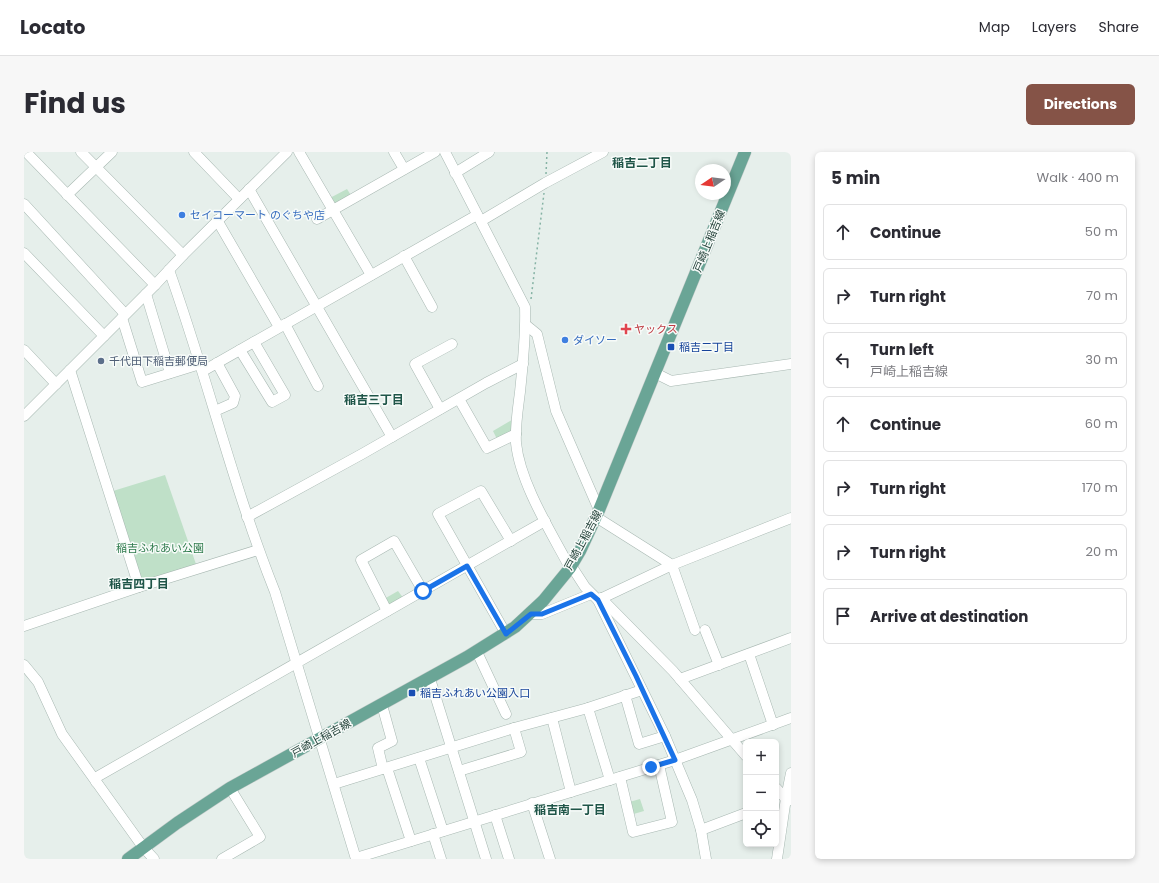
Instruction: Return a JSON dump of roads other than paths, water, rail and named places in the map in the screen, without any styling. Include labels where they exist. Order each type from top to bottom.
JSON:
[{"type":"main road","name":"戸崎上稲吉線","points":[[128,859],[177,823],[230,788],[430,679],[506,634],[531,614],[555,588],[570,568],[580,551],[598,514],[745,152]]},
{"type":"street","points":[[26,152],[155,284]]},
{"type":"street","points":[[81,152],[183,255]]},
{"type":"street","points":[[67,195],[112,152]]},
{"type":"street","points":[[194,152],[240,199]]},
{"type":"street","points":[[24,416],[146,294],[217,220],[288,152]]},
{"type":"street","points":[[299,152],[371,275]]},
{"type":"street","points":[[394,152],[404,170]]},
{"type":"street","points":[[317,219],[434,152]]},
{"type":"street","points":[[445,152],[525,307],[526,325],[516,421],[516,442],[519,462],[525,480],[545,521],[570,568],[574,570],[585,587],[680,679],[743,753]]},
{"type":"street","points":[[456,173],[489,152]]},
{"type":"street","points":[[24,204],[124,316],[142,382],[170,373],[217,363],[404,256],[603,152]]},
{"type":"street","points":[[249,189],[392,437]]},
{"type":"street","points":[[217,220],[318,386]]},
{"type":"street","points":[[24,253],[104,336]]},
{"type":"street","points":[[404,256],[432,307]]},
{"type":"street","points":[[169,270],[185,315],[247,517],[258,550],[275,592],[356,858],[675,760],[791,718]]},
{"type":"street","points":[[146,294],[170,373]]},
{"type":"street","points":[[526,325],[537,334],[556,411],[598,514],[672,565],[700,630],[719,665]]},
{"type":"street","points":[[240,350],[272,402],[285,395],[254,342]]},
{"type":"street","points":[[440,410],[415,364],[452,344]]},
{"type":"street","points":[[24,350],[56,384]]},
{"type":"street","points":[[214,411],[233,403],[235,396],[217,363]]},
{"type":"street","points":[[247,517],[392,437],[459,398],[523,364]]},
{"type":"street","points":[[655,373],[671,381],[791,364]]},
{"type":"street","points":[[70,370],[139,587]]},
{"type":"street","points":[[459,398],[487,448],[516,434]]},
{"type":"street","points":[[506,634],[438,514],[481,491],[511,541]]},
{"type":"street","points":[[531,614],[542,614],[597,597],[672,565],[791,518]]},
{"type":"street","points":[[96,782],[95,778],[545,521]]},
{"type":"street","points":[[387,611],[361,560],[394,541],[423,591]]},
{"type":"street","points":[[24,626],[139,587],[258,550]]},
{"type":"street","points":[[597,597],[665,736],[692,800],[701,830],[706,859]]},
{"type":"street","points":[[680,679],[791,638]]},
{"type":"street","points":[[477,652],[506,714]]},
{"type":"street","points":[[749,654],[772,725]]},
{"type":"street","points":[[24,665],[38,682],[62,734],[143,847],[154,859]]},
{"type":"street","points":[[430,679],[486,859]]},
{"type":"street","points":[[334,784],[514,728],[588,708],[642,690]]},
{"type":"street","points":[[625,696],[639,744],[665,736]]},
{"type":"street","points":[[382,705],[392,741],[378,748],[411,841]]},
{"type":"street","points":[[588,708],[615,778],[633,832],[672,822],[659,765]]},
{"type":"street","points":[[552,718],[570,792]]},
{"type":"street","points":[[459,771],[521,752],[514,728]]},
{"type":"street","points":[[419,758],[443,831]]},
{"type":"street","points":[[777,859],[791,774]]},
{"type":"street","points":[[222,859],[260,837],[230,788]]},
{"type":"street","points":[[779,792],[786,800]]},
{"type":"street","points":[[532,804],[550,859]]},
{"type":"street","points":[[701,830],[743,814]]},
{"type":"street","points":[[495,815],[509,859]]},
{"type":"street","points":[[433,834],[441,859]]},
{"type":"place","name":"セイコーマート のぐちや店","points":[[182,215]]},
{"type":"place","name":"ヤックス","points":[[626,329]]},
{"type":"place","name":"ダイソー","points":[[565,340]]},
{"type":"place","name":"稲吉二丁目","points":[[671,347]]},
{"type":"place","name":"千代田下稲吉郵便局","points":[[101,361]]},
{"type":"place","name":"稲吉ふれあい公園入口","points":[[412,693]]},
{"type":"district","name":"稲吉二丁目","points":[[642,163]]},
{"type":"district","name":"稲吉三丁目","points":[[374,400]]},
{"type":"district","name":"稲吉四丁目","points":[[139,584]]},
{"type":"district","name":"稲吉南一丁目","points":[[570,810]]},
{"type":"park label","name":"稲吉ふれあい公園","points":[[160,548]]}]
